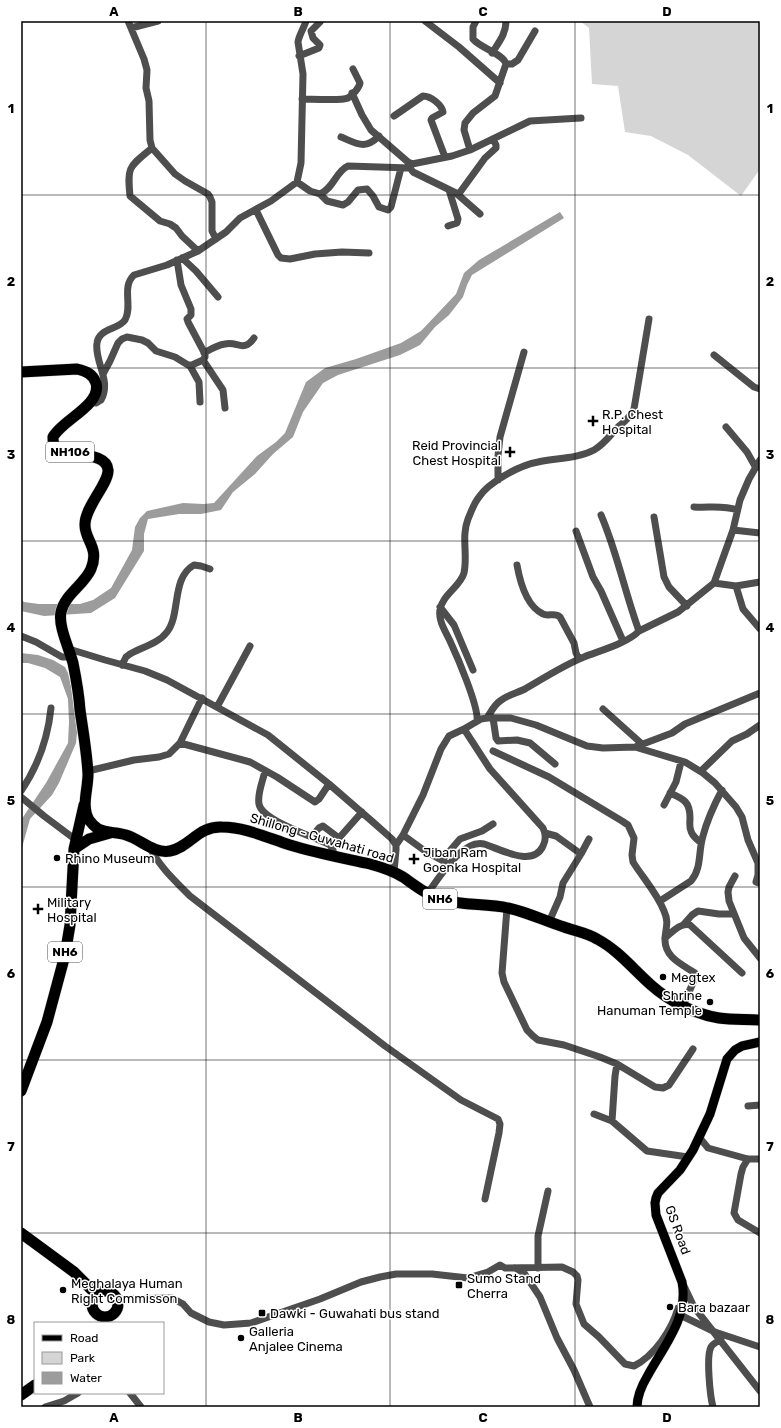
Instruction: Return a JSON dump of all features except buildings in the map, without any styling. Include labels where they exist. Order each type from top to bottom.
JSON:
[{"type":"highway","points":[[21,372],[69,368],[86,371],[92,375],[97,386],[91,402]]},
{"type":"highway","name":"NH106","points":[[75,845],[85,804],[88,771],[77,686],[69,650],[61,628],[60,618],[65,602],[85,578],[93,563],[93,549],[84,526],[93,501],[106,477],[108,469],[107,465],[101,460],[61,450],[54,444],[53,437],[64,425],[91,402]]},
{"type":"highway","name":"NH106","points":[[85,804],[88,818],[92,825],[100,830],[113,832]]},
{"type":"highway","name":"Shillong - Guwahati road","points":[[113,832],[132,837],[158,851],[170,851],[184,845],[201,831],[208,828],[221,827],[247,831],[303,849],[372,865],[394,872],[427,894],[446,901],[508,908],[595,938],[619,955],[661,993],[683,1006],[703,1014],[721,1018],[760,1020]]},
{"type":"highway","points":[[75,845],[113,832]]},
{"type":"highway","name":"NH6","points":[[21,1092],[47,1022],[65,954],[70,924],[75,845]]},
{"type":"highway","points":[[21,1233],[74,1272],[96,1294]]},
{"type":"highway","points":[[104,1291],[112,1293],[117,1299],[118,1307],[114,1314],[98,1320],[92,1308],[92,1300],[96,1294],[104,1291]]},
{"type":"highway","points":[[21,1394],[34,1386]]},
{"type":"main road","name":"GS Road","points":[[637,1407],[637,1401],[641,1388],[678,1322],[683,1306],[683,1284],[656,1215],[655,1203],[658,1193],[680,1170],[699,1137],[710,1114],[727,1059],[735,1050],[742,1046],[760,1042]]},
{"type":"street","points":[[128,21],[147,70],[146,88],[149,101],[150,140],[152,148],[175,174],[208,194],[212,202],[212,231],[216,239]]},
{"type":"street","points":[[131,28],[158,21]]},
{"type":"street","points":[[91,402],[98,402],[104,396],[103,374],[97,342],[101,335],[121,324],[124,320],[127,310],[128,284],[130,279],[134,275],[198,251],[226,232],[240,218],[256,210],[297,182],[302,158],[303,74],[298,38],[306,21]]},
{"type":"street","points":[[425,21],[459,47],[500,83]]},
{"type":"street","points":[[470,150],[464,130],[465,123],[473,113],[494,96],[506,64],[503,58],[475,42],[473,39],[473,27],[476,21]]},
{"type":"street","points":[[492,52],[503,36],[506,28],[506,21]]},
{"type":"street","points":[[300,56],[319,48],[320,45],[313,38],[311,31],[320,22]]},
{"type":"street","points":[[506,64],[512,64],[518,60],[535,31]]},
{"type":"street","points":[[302,99],[346,98],[359,86],[360,82],[353,69]]},
{"type":"street","points":[[352,93],[366,122],[372,130],[408,162],[415,173],[458,195],[480,214]]},
{"type":"street","points":[[394,116],[423,96],[428,97],[441,106],[443,112],[431,120],[445,157]]},
{"type":"street","points":[[320,194],[330,187],[343,169],[348,166],[400,168],[411,166],[470,150],[530,121],[581,118]]},
{"type":"street","points":[[341,137],[364,145],[370,144],[379,136]]},
{"type":"street","points":[[458,195],[485,158],[496,148],[493,139]]},
{"type":"street","points":[[152,148],[133,163],[130,168],[130,196],[154,217],[176,228],[198,251]]},
{"type":"street","points":[[297,182],[310,191],[320,194],[327,201],[343,205],[348,202],[358,190],[367,189],[380,207],[388,210],[391,207],[400,168]]},
{"type":"street","points":[[448,226],[457,223],[458,219],[449,190]]},
{"type":"street","points":[[256,210],[278,255],[281,258],[330,253],[369,254]]},
{"type":"street","points":[[179,259],[196,271],[218,297]]},
{"type":"street","points":[[179,259],[181,285],[191,309],[191,315],[187,320],[203,357],[223,390],[225,408]]},
{"type":"street","points":[[477,721],[476,707],[442,624],[440,615],[440,607],[442,603],[463,576],[466,557],[464,532],[469,517],[479,497],[498,480],[524,466],[583,454],[594,450],[626,420],[634,409],[648,319]]},
{"type":"street","points":[[103,374],[118,343],[122,339],[127,337],[142,340],[148,343],[156,351],[175,357],[190,366],[199,382],[200,402]]},
{"type":"street","points":[[190,366],[215,347],[226,343],[239,346],[246,345],[254,338]]},
{"type":"street","points":[[498,480],[500,437],[524,352]]},
{"type":"street","points":[[714,355],[760,389]]},
{"type":"street","points":[[726,427],[747,452],[756,468]]},
{"type":"street","points":[[555,764],[530,743],[517,740],[498,740],[490,718],[494,707],[504,698],[579,659],[623,641],[639,631],[678,612],[714,584],[733,530],[743,491],[760,460]]},
{"type":"street","points":[[694,507],[708,508],[723,506],[737,510]]},
{"type":"street","points":[[600,514],[610,537],[630,607],[639,631]]},
{"type":"street","points":[[654,517],[664,576],[670,586],[687,606]]},
{"type":"street","points":[[733,530],[760,533]]},
{"type":"street","points":[[576,531],[593,577],[601,591],[623,641]]},
{"type":"street","points":[[122,665],[126,657],[130,654],[160,640],[167,633],[173,618],[181,582],[187,571],[194,565],[210,569]]},
{"type":"street","points":[[517,565],[520,580],[529,600],[537,610],[544,615],[556,615],[560,617],[574,643],[579,659]]},
{"type":"street","points":[[714,584],[736,586],[760,582]]},
{"type":"street","points":[[736,586],[743,609],[760,629]]},
{"type":"street","points":[[440,607],[454,625],[473,670]]},
{"type":"street","points":[[21,636],[36,642],[62,657],[69,650],[146,671],[202,698],[268,735],[362,812],[385,832],[396,845]]},
{"type":"street","points":[[217,707],[250,646]]},
{"type":"street","points":[[635,747],[672,733],[685,724],[760,693]]},
{"type":"street","points":[[88,771],[143,758],[165,756],[173,751],[180,743],[202,698]]},
{"type":"street","points":[[51,708],[45,740],[21,795],[75,845]]},
{"type":"street","points":[[603,709],[642,744]]},
{"type":"street","points":[[394,872],[396,845],[403,836],[441,749],[449,736],[477,721],[490,718],[512,718],[536,725],[582,744],[603,748],[635,747],[685,762],[701,771],[716,782],[742,817],[750,845],[758,864],[758,875],[756,882],[760,883]]},
{"type":"street","points":[[701,771],[732,741],[747,734],[760,725]]},
{"type":"street","points":[[427,894],[450,864],[467,847],[480,843],[521,857],[532,856],[543,847],[545,833],[543,828],[490,769],[464,729]]},
{"type":"street","points":[[180,743],[250,762],[315,802],[319,799],[329,784]]},
{"type":"street","points":[[493,751],[549,777],[619,818],[628,825],[634,838],[632,855],[633,862],[660,901],[667,920],[668,926],[666,945],[670,955],[676,961],[695,973],[695,978],[683,1006]]},
{"type":"street","points":[[664,805],[679,775],[681,762]]},
{"type":"street","points":[[265,770],[258,800],[261,809],[273,819],[332,847],[334,856]]},
{"type":"street","points":[[660,901],[690,881],[694,876],[699,865],[701,843],[712,809],[722,790]]},
{"type":"street","points":[[670,793],[682,798],[688,804],[690,829],[693,835],[701,843]]},
{"type":"street","points":[[312,837],[319,828],[323,826],[339,838],[362,812]]},
{"type":"street","points":[[442,860],[460,839],[482,831],[493,824]]},
{"type":"street","points":[[545,833],[556,836],[581,854]]},
{"type":"street","points":[[403,836],[425,851],[450,864]]},
{"type":"street","points":[[550,922],[560,897],[563,883],[589,839]]},
{"type":"street","points":[[149,846],[154,857],[163,869],[190,896],[398,1056],[460,1100],[498,1119],[500,1124],[499,1133],[485,1199]]},
{"type":"street","points":[[735,876],[728,892],[729,901],[744,938],[760,958]]},
{"type":"street","points":[[508,908],[502,973],[504,982],[527,1030],[538,1040],[564,1045],[587,1052],[617,1064],[656,1087],[663,1088],[669,1086],[693,1049]]},
{"type":"street","points":[[666,938],[698,911],[719,914],[734,914]]},
{"type":"street","points":[[684,924],[690,925],[701,934],[742,973]]},
{"type":"street","points":[[612,1121],[617,1064]]},
{"type":"street","points":[[748,1106],[760,1105]]},
{"type":"street","points":[[594,1114],[612,1121],[647,1151],[688,1157]]},
{"type":"street","points":[[699,1137],[708,1148],[748,1159],[760,1159]]},
{"type":"street","points":[[748,1159],[743,1166],[734,1213],[738,1220],[760,1233]]},
{"type":"street","points":[[538,1268],[538,1236],[548,1191]]},
{"type":"street","points":[[117,1299],[172,1298],[183,1304],[192,1313],[209,1322],[236,1325],[259,1321],[320,1299],[361,1282],[396,1274],[432,1274],[468,1278],[488,1272],[500,1265],[505,1268],[562,1267],[573,1272],[577,1276],[576,1304],[584,1324],[628,1366],[634,1366],[653,1352],[660,1343],[678,1310],[683,1284]]},
{"type":"street","points":[[515,1268],[524,1273],[540,1298],[557,1338],[583,1388],[590,1407]]},
{"type":"street","points":[[683,1284],[694,1306],[760,1392]]},
{"type":"street","points":[[680,1315],[715,1332],[760,1347]]},
{"type":"street","points":[[713,1407],[710,1392],[710,1350],[714,1343],[721,1340]]},
{"type":"street","points":[[754,1385],[760,1379]]},
{"type":"street","points":[[45,1407],[64,1401],[76,1394]]},
{"type":"street","points":[[131,1394],[141,1407]]},
{"type":"green space","points":[[580,21],[760,21],[760,169],[741,196],[688,155],[651,136],[625,132],[618,86],[592,84],[589,28]]},
{"type":"water","points":[[560,212],[564,218],[472,275],[463,297],[449,315],[435,327],[420,345],[400,355],[338,375],[323,383],[303,412],[293,437],[273,454],[255,474],[233,492],[221,510],[201,514],[179,514],[148,519],[144,534],[144,551],[115,598],[91,613],[44,616],[21,611],[21,599],[24,602],[39,604],[80,604],[93,600],[111,588],[132,550],[135,527],[140,518],[147,511],[183,503],[214,503],[257,456],[276,442],[285,433],[306,382],[325,368],[401,343],[421,331],[456,294],[464,273],[479,260]]},
{"type":"water","points":[[21,653],[38,655],[53,660],[65,667],[71,687],[77,733],[76,743],[59,783],[52,795],[30,819],[21,851],[21,820],[46,783],[68,743],[69,722],[68,699],[60,677],[45,668],[28,663],[21,663]]},
{"type":"place","name":"R.P. Chest Hospital","points":[[593,421]]},
{"type":"place","name":"Reid Provincial Chest Hospital","points":[[510,452]]},
{"type":"place","name":"Rhino Museum","points":[[57,858]]},
{"type":"place","name":"Jiban Ram Goenka Hospital","points":[[414,859]]},
{"type":"place","name":"Military Hospital","points":[[38,909]]},
{"type":"place","name":"Megtex","points":[[663,977]]},
{"type":"place","name":"Shrine Hanuman Temple","points":[[710,1002]]},
{"type":"place","name":"Sumo Stand Cherra","points":[[459,1285]]},
{"type":"place","name":"Meghalaya Human Right Commisson","points":[[63,1290]]},
{"type":"place","name":"Bara bazaar","points":[[670,1307]]},
{"type":"place","name":"Dawki - Guwahati bus stand","points":[[262,1313]]},
{"type":"place","name":"Galleria Anjalee Cinema","points":[[241,1338]]}]
